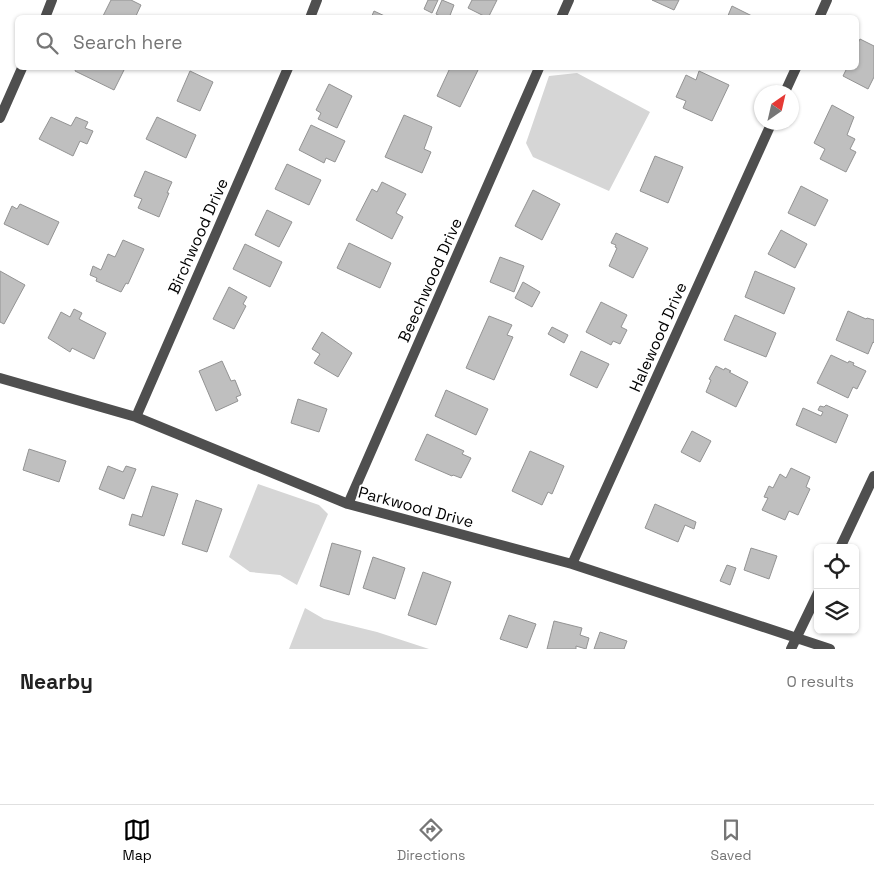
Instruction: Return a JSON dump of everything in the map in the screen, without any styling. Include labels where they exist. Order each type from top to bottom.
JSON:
[{"type":"street","points":[[46,15],[52,0]]},
{"type":"street","points":[[311,15],[317,0]]},
{"type":"street","points":[[562,15],[568,0]]},
{"type":"street","points":[[820,15],[827,0]]},
{"type":"street","points":[[0,118],[21,70]]},
{"type":"street","name":"Birchwood Drive","points":[[136,417],[287,70]]},
{"type":"street","name":"Beechwood Drive","points":[[348,504],[538,70]]},
{"type":"street","points":[[788,85],[795,70]]},
{"type":"street","name":"Halewood Drive","points":[[572,564],[768,130]]},
{"type":"street","name":"Parkwood Drive","points":[[0,378],[136,417],[348,504],[572,564],[830,649]]},
{"type":"street","points":[[842,544],[874,476]]},
{"type":"street","points":[[792,649],[814,601]]},
{"type":"shaded area","points":[[577,73],[650,112],[609,191],[533,157],[526,143],[549,76]]},
{"type":"shaded area","points":[[258,484],[319,505],[328,514],[297,585],[280,575],[250,572],[229,557]]},
{"type":"shaded area","points":[[305,608],[324,619],[377,632],[429,649],[289,649]]},
{"type":"building","points":[[111,0],[131,0],[141,5],[136,15],[104,15]]},
{"type":"building","points":[[428,0],[438,0],[432,13],[424,9]]},
{"type":"building","points":[[442,0],[454,5],[450,15],[436,14]]},
{"type":"building","points":[[472,0],[497,0],[490,15],[482,15],[468,8]]},
{"type":"building","points":[[652,0],[679,0],[674,10]]},
{"type":"building","points":[[732,6],[750,15],[728,15]]},
{"type":"building","points":[[374,11],[383,15],[372,15]]},
{"type":"building","points":[[860,39],[874,46],[874,77],[868,89],[843,76],[846,70],[859,70]]},
{"type":"building","points":[[75,70],[124,70],[114,90]]},
{"type":"building","points":[[449,70],[478,70],[460,107],[437,96]]},
{"type":"building","points":[[190,71],[213,82],[200,111],[177,101]]},
{"type":"building","points":[[699,71],[729,85],[712,121],[683,108],[686,101],[676,97],[686,75],[696,80]]},
{"type":"building","points":[[329,84],[352,96],[337,128],[318,119],[321,113],[316,110]]},
{"type":"building","points":[[832,105],[854,117],[847,135],[855,139],[850,149],[856,152],[846,172],[820,159],[825,149],[814,143]]},
{"type":"building","points":[[404,115],[432,127],[424,149],[431,152],[422,173],[385,157]]},
{"type":"building","points":[[51,117],[71,126],[76,117],[88,122],[85,128],[93,131],[87,144],[80,141],[73,156],[39,139]]},
{"type":"building","points":[[157,117],[196,135],[186,158],[146,139]]},
{"type":"building","points":[[311,125],[345,141],[335,162],[326,158],[324,163],[299,150]]},
{"type":"building","points":[[655,156],[683,167],[668,203],[640,191]]},
{"type":"building","points":[[287,164],[321,180],[309,205],[275,189]]},
{"type":"building","points":[[145,171],[172,182],[159,217],[138,208],[142,199],[134,196]]},
{"type":"building","points":[[382,182],[406,194],[396,213],[403,217],[392,239],[356,220],[372,189],[377,192]]},
{"type":"building","points":[[801,186],[828,200],[815,226],[788,213]]},
{"type":"building","points":[[533,190],[560,204],[542,240],[515,226]]},
{"type":"building","points":[[20,204],[59,222],[48,245],[4,224],[12,206],[17,209]]},
{"type":"building","points":[[267,210],[292,222],[279,247],[255,235]]},
{"type":"building","points":[[781,230],[807,244],[795,268],[768,254]]},
{"type":"building","points":[[616,233],[648,248],[633,278],[609,266],[617,248],[615,247],[616,245],[611,243]]},
{"type":"building","points":[[123,240],[144,249],[128,284],[126,283],[121,292],[96,281],[97,278],[90,275],[93,266],[101,270],[108,254],[115,257]]},
{"type":"building","points":[[349,243],[391,263],[380,288],[337,268]]},
{"type":"building","points":[[245,244],[282,262],[270,287],[233,269]]},
{"type":"building","points":[[500,257],[524,266],[514,292],[490,282]]},
{"type":"building","points":[[0,271],[25,285],[4,324],[0,322]]},
{"type":"building","points":[[755,271],[795,288],[784,314],[745,297]]},
{"type":"building","points":[[523,282],[540,292],[532,307],[515,298]]},
{"type":"building","points":[[229,287],[247,297],[243,304],[246,306],[234,329],[213,319]]},
{"type":"building","points":[[601,302],[627,315],[621,327],[627,330],[620,344],[613,341],[611,345],[586,332]]},
{"type":"building","points":[[74,309],[82,313],[79,319],[106,333],[94,359],[72,348],[70,352],[48,338],[61,312],[70,317]]},
{"type":"building","points":[[848,311],[866,319],[874,320],[874,343],[868,354],[836,340]]},
{"type":"building","points":[[735,315],[776,333],[766,357],[724,340]]},
{"type":"building","points":[[489,316],[512,325],[507,335],[513,337],[494,380],[466,368]]},
{"type":"building","points":[[552,327],[568,335],[564,343],[548,334]]},
{"type":"building","points":[[322,332],[352,353],[338,377],[314,363],[320,354],[312,349]]},
{"type":"building","points":[[581,351],[609,364],[597,388],[570,375]]},
{"type":"building","points":[[831,355],[848,363],[849,361],[854,363],[853,365],[866,371],[857,389],[853,387],[848,398],[817,383]]},
{"type":"building","points":[[222,361],[231,381],[235,380],[241,395],[236,397],[238,401],[216,411],[199,371]]},
{"type":"building","points":[[716,366],[731,371],[729,372],[748,382],[736,407],[706,392],[711,380],[709,379]]},
{"type":"building","points":[[446,390],[488,409],[476,435],[435,416]]},
{"type":"building","points":[[298,399],[327,409],[319,432],[291,423]]},
{"type":"building","points":[[826,405],[848,415],[836,443],[796,425],[803,408],[821,416],[823,412],[818,410],[820,406],[824,407]]},
{"type":"building","points":[[692,431],[711,441],[700,462],[681,452]]},
{"type":"building","points":[[427,434],[464,451],[462,454],[471,458],[461,478],[415,460]]},
{"type":"building","points":[[29,449],[66,461],[59,482],[23,470]]},
{"type":"building","points":[[530,451],[564,466],[552,494],[548,492],[542,505],[512,491]]},
{"type":"building","points":[[108,466],[123,472],[126,466],[136,469],[124,499],[99,489]]},
{"type":"building","points":[[791,468],[810,477],[806,487],[810,489],[798,515],[789,511],[785,520],[762,510],[768,498],[764,497],[769,486],[773,488],[780,474],[786,478]]},
{"type":"building","points":[[152,486],[178,494],[164,536],[129,525],[132,514],[142,517]]},
{"type":"building","points":[[196,500],[222,509],[207,552],[182,544]]},
{"type":"building","points":[[655,504],[696,522],[694,529],[685,525],[678,542],[645,528]]},
{"type":"building","points":[[332,543],[361,551],[349,595],[320,586]]},
{"type":"building","points":[[751,548],[777,556],[769,579],[744,570]]},
{"type":"building","points":[[373,557],[405,568],[395,599],[363,588]]},
{"type":"building","points":[[727,565],[736,568],[730,585],[720,581]]},
{"type":"building","points":[[423,572],[451,582],[436,625],[408,615]]},
{"type":"building","points":[[509,615],[536,624],[527,648],[500,639]]},
{"type":"building","points":[[554,621],[582,628],[580,635],[589,638],[586,649],[576,646],[576,649],[547,649]]},
{"type":"building","points":[[600,632],[627,641],[624,649],[594,649]]}]
